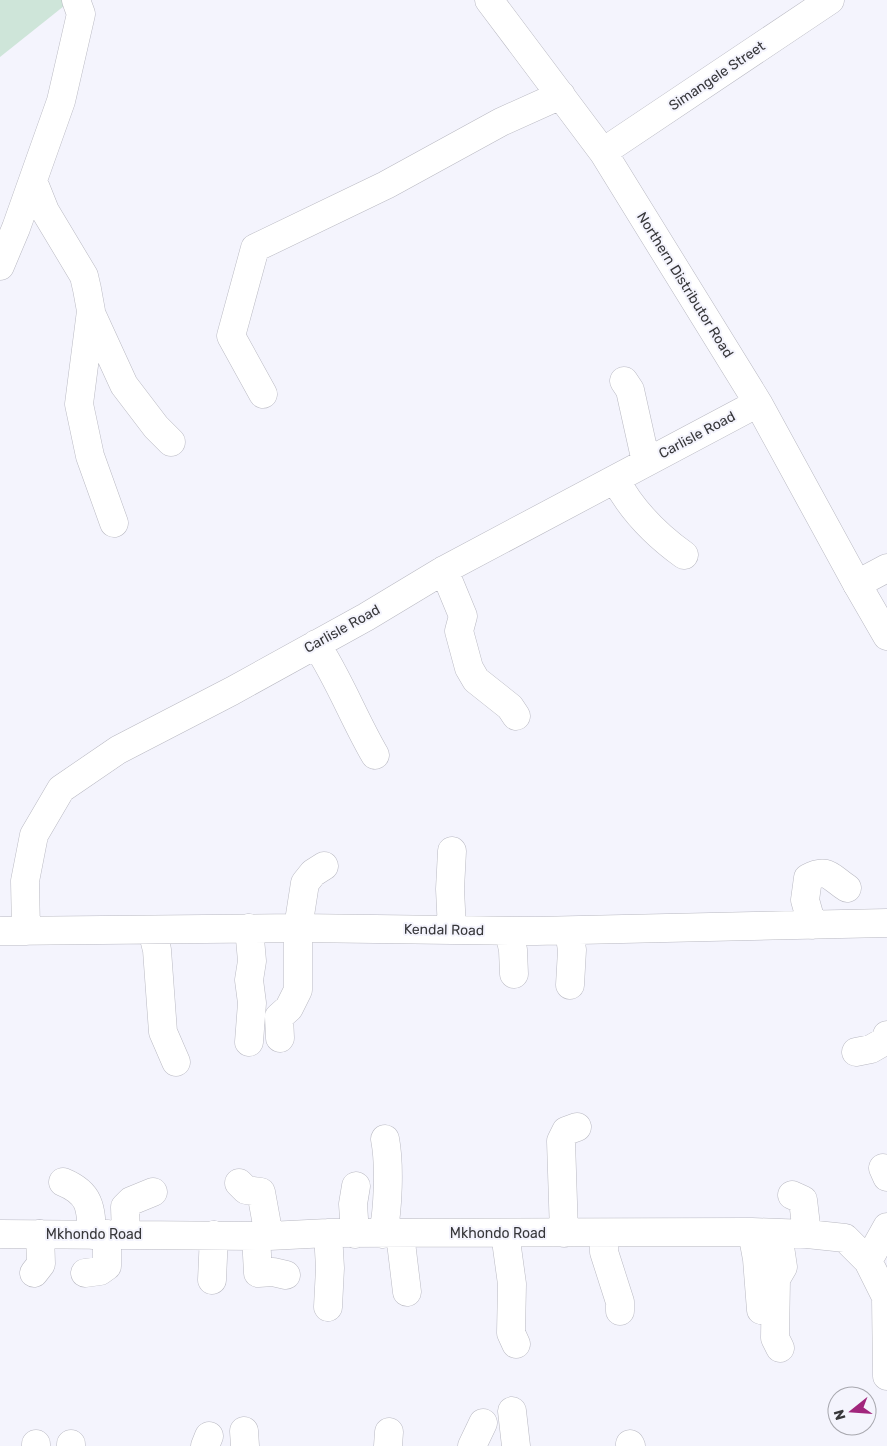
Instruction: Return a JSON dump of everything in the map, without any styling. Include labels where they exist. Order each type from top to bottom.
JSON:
[{"type":"street","points":[[0,266],[61,102],[80,14],[76,0]]},
{"type":"street","name":"Northern Distributor Road","points":[[489,0],[603,152],[758,402],[887,636]]},
{"type":"street","name":"Simangele Street","points":[[603,152],[830,0]]},
{"type":"street","points":[[263,394],[231,336],[255,248],[386,185],[501,122],[561,95]]},
{"type":"street","points":[[33,181],[45,211],[84,276],[90,311],[124,385],[156,427],[171,442]]},
{"type":"street","points":[[90,311],[79,404],[90,456],[114,523]]},
{"type":"street","points":[[624,382],[630,390],[646,462]]},
{"type":"street","name":"Carlisle Road","points":[[13,931],[34,835],[61,789],[118,750],[232,691],[444,570],[758,402]]},
{"type":"street","points":[[615,479],[626,499],[637,513],[684,555]]},
{"type":"street","points":[[857,584],[887,568]]},
{"type":"street","points":[[444,570],[464,616],[459,631],[469,668],[476,680],[510,706],[516,716]]},
{"type":"street","points":[[316,644],[329,664],[345,700],[375,755]]},
{"type":"street","points":[[452,851],[450,889],[452,930]]},
{"type":"street","points":[[280,1038],[279,1016],[289,1008],[298,990],[298,928],[305,883],[313,873],[324,866]]},
{"type":"street","points":[[812,925],[805,900],[808,878],[817,873],[829,873],[847,888]]},
{"type":"street","name":"Kendal Road","points":[[13,931],[249,928],[569,931],[812,925],[886,927]]},
{"type":"street","points":[[249,928],[252,961],[249,980],[252,1003],[249,1042]]},
{"type":"street","points":[[152,930],[157,950],[163,1032],[176,1062]]},
{"type":"street","points":[[509,931],[513,950],[514,974]]},
{"type":"street","points":[[569,931],[572,950],[570,985]]},
{"type":"street","points":[[856,1052],[871,1049],[885,1041],[887,1035]]},
{"type":"street","points":[[564,1233],[561,1141],[566,1131],[577,1127]]},
{"type":"street","points":[[385,1140],[388,1153],[387,1213],[408,1292]]},
{"type":"street","points":[[63,1182],[77,1188],[86,1196],[92,1219],[108,1235]]},
{"type":"street","points":[[239,1183],[246,1190],[261,1192],[263,1236],[258,1273],[273,1272],[286,1275]]},
{"type":"street","points":[[355,1234],[354,1204],[356,1186]]},
{"type":"street","points":[[85,1273],[100,1271],[107,1266],[108,1235],[125,1207],[131,1201],[154,1192]]},
{"type":"street","points":[[792,1195],[803,1200],[807,1234]]},
{"type":"street","points":[[868,1261],[887,1227]]},
{"type":"street","points":[[328,1233],[330,1254],[328,1307]]},
{"type":"street","name":"Mkhondo Road","points":[[0,1234],[263,1236],[328,1233],[765,1233],[807,1234],[845,1238],[868,1261],[886,1297],[887,1376]]},
{"type":"street","points":[[505,1233],[512,1284],[510,1333],[516,1344]]},
{"type":"street","points":[[604,1233],[604,1252],[620,1302],[620,1312]]},
{"type":"street","points":[[761,1312],[757,1258],[765,1233]]},
{"type":"street","points":[[765,1233],[783,1267],[776,1279],[775,1338],[780,1348]]},
{"type":"street","points":[[34,1273],[41,1264],[40,1234]]},
{"type":"street","points":[[212,1280],[214,1235]]},
{"type":"street","points":[[512,1411],[516,1446]]},
{"type":"green space","points":[[0,0],[69,0],[69,2],[0,57]]}]
